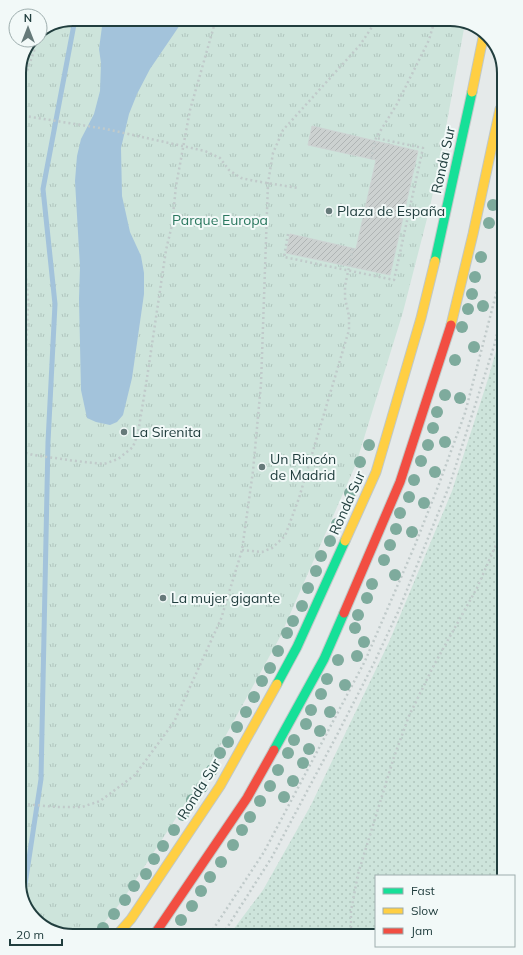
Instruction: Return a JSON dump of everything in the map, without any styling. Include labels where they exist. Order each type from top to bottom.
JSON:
[{"type":"main road","name":"Ronda Sur","points":[[122,929],[131,919],[220,786],[297,646],[376,472],[421,318],[443,227],[483,40]]},
{"type":"main road","points":[[158,929],[247,798],[324,659],[400,482],[451,325],[473,234],[497,123]]},
{"type":"path","points":[[26,453],[66,460],[104,464],[118,459],[133,446],[138,433],[148,378],[166,250],[172,225],[176,186],[190,110],[214,26]]},
{"type":"path","points":[[26,804],[57,807],[82,807],[100,801],[135,775],[174,722],[221,619],[242,550],[253,471],[261,384],[268,183],[274,153],[283,130],[360,45],[372,26]]},
{"type":"path","points":[[371,159],[376,138],[397,104],[420,60],[429,40],[433,26]]},
{"type":"path","points":[[26,72],[33,48]]},
{"type":"path","points":[[26,117],[84,125],[204,151],[220,158],[229,170],[241,178],[298,188]]},
{"type":"path","points":[[288,234],[284,257],[394,280],[423,148],[376,138]]},
{"type":"path","points":[[409,214],[433,219]]},
{"type":"path","points":[[242,550],[262,552],[272,548],[285,536],[301,490],[349,330],[349,316],[345,298],[345,286],[353,248]]},
{"type":"path","points":[[26,276],[28,299],[26,350]]},
{"type":"path","points":[[213,929],[264,852],[365,662],[440,484],[465,413],[497,290]]},
{"type":"path","points":[[226,929],[272,857],[337,735],[398,612],[450,484],[497,333]]},
{"type":"path","points":[[351,929],[351,912],[358,874],[394,757],[407,723],[434,665],[477,588],[497,542]]},
{"type":"green space","name":"Parque Europa","points":[[73,26],[453,26],[464,28],[430,207],[403,312],[356,464],[280,637],[204,775],[122,901],[99,929],[70,929],[58,927],[44,919],[36,911],[30,900],[26,882],[26,70],[30,55],[34,48],[48,48],[48,34],[64,27]]},
{"type":"green space","points":[[497,348],[497,875],[375,875],[375,929],[234,929],[263,890],[311,805],[389,642],[452,491]]},
{"type":"water","points":[[102,26],[179,26],[150,69],[137,94],[129,114],[121,148],[122,196],[130,232],[141,256],[144,273],[144,294],[132,378],[123,415],[117,422],[110,425],[96,422],[87,418],[81,390],[79,299],[80,267],[75,181],[77,156],[81,139],[94,114],[100,91],[101,63],[99,49]]},
{"type":"building","points":[[312,126],[418,151],[390,275],[286,253],[290,234],[356,249],[376,160],[308,145]]},
{"type":"waterway","points":[[26,878],[41,779],[48,442],[55,304],[43,189],[74,26]]},
{"type":"traffic: fast","points":[[435,261],[472,92]]},
{"type":"traffic: fast","points":[[277,684],[297,647],[345,541]]},
{"type":"traffic: fast","points":[[274,750],[324,659],[344,613]]},
{"type":"traffic: slow","points":[[472,92],[483,40]]},
{"type":"traffic: slow","points":[[451,325],[473,234],[497,123]]},
{"type":"traffic: slow","points":[[345,541],[376,472],[421,318],[435,261]]},
{"type":"traffic: slow","points":[[122,929],[131,919],[220,786],[277,684]]},
{"type":"traffic: jam","points":[[344,613],[400,482],[451,325]]},
{"type":"traffic: jam","points":[[158,929],[247,798],[274,750]]},
{"type":"place","name":"Plaza de España","points":[[329,211]]},
{"type":"place","name":"La Sirenita","points":[[124,432]]},
{"type":"place","name":"Un Rincón de Madrid","points":[[262,467]]},
{"type":"place","name":"La mujer gigante","points":[[163,598]]}]
